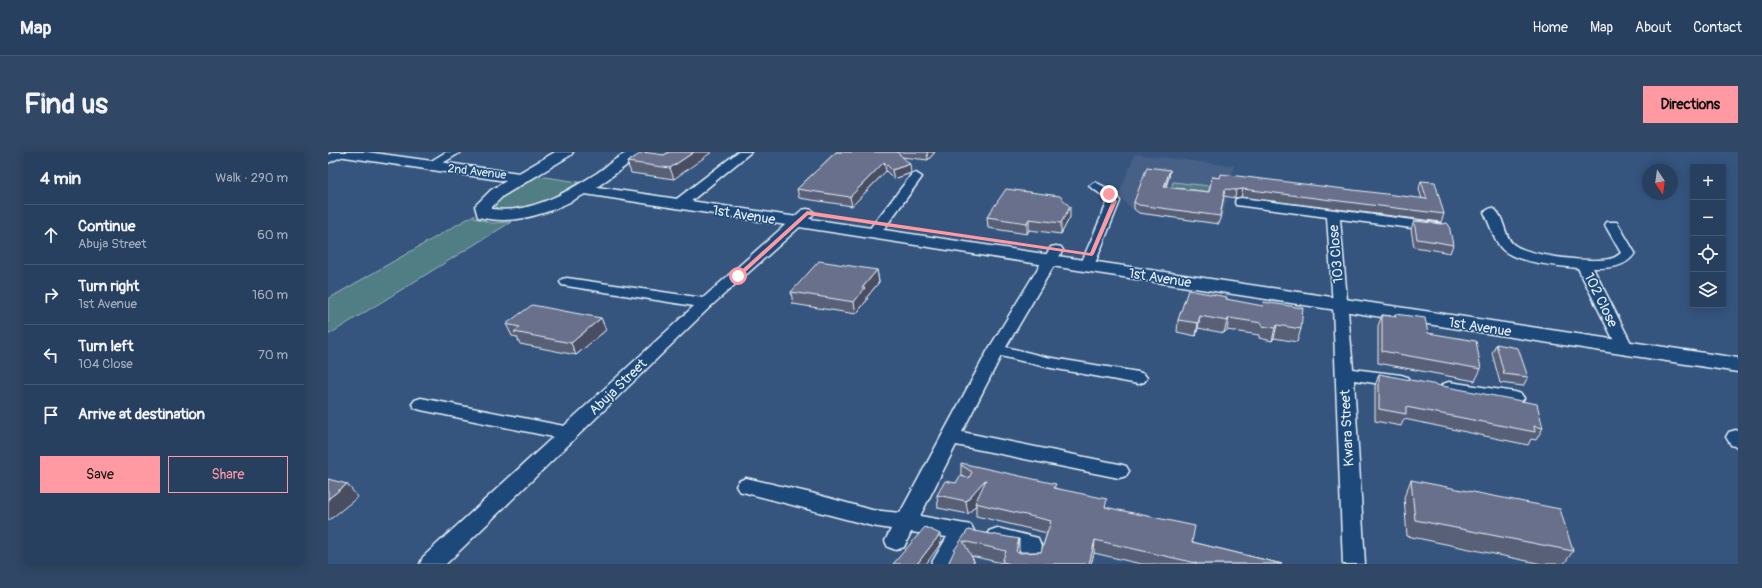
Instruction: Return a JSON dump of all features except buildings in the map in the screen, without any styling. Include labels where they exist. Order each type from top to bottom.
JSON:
[{"type":"street","points":[[328,159],[342,152]]},
{"type":"street","name":"2nd Avenue","points":[[342,152],[431,159],[521,178]]},
{"type":"street","points":[[566,152],[497,193],[483,206],[484,213],[497,217],[516,216],[538,210],[589,184],[638,152]]},
{"type":"street","points":[[686,200],[745,152]]},
{"type":"street","name":"2nd Avenue","points":[[431,159],[452,153],[539,167]]},
{"type":"street","points":[[877,228],[916,178]]},
{"type":"street","name":"1st Avenue","points":[[589,184],[802,218],[1089,260],[1622,342],[1738,365]]},
{"type":"street","points":[[1089,260],[1114,201],[1109,194],[1094,186]]},
{"type":"street","points":[[1241,202],[1333,215],[1438,227]]},
{"type":"street","points":[[1491,212],[1506,244],[1510,248],[1531,256],[1584,264],[1615,262],[1623,259],[1628,253],[1612,224]]},
{"type":"street","name":"103 Close","points":[[1333,215],[1340,299]]},
{"type":"street","name":"Abuja Street","points":[[430,564],[570,434],[706,302],[738,276],[802,218]]},
{"type":"street","points":[[900,533],[996,350],[1053,255]]},
{"type":"street","name":"102 Close","points":[[1584,264],[1622,342]]},
{"type":"street","points":[[567,282],[706,302]]},
{"type":"street","name":"Kwara Street","points":[[1340,299],[1354,564]]},
{"type":"street","name":"1st Avenue","points":[[1622,342],[1738,353]]},
{"type":"street","points":[[996,350],[1046,362],[1138,378]]},
{"type":"street","points":[[1344,373],[1515,398]]},
{"type":"street","points":[[421,404],[570,434]]},
{"type":"street","points":[[951,437],[1119,471]]},
{"type":"street","points":[[746,486],[811,501],[872,518],[900,533],[963,531],[1030,544],[1033,553],[1029,564]]},
{"type":"street","points":[[942,564],[963,531]]},
{"type":"shaded area","points":[[1135,154],[1234,166],[1221,225],[1138,214],[1118,196]]},
{"type":"green space","points":[[538,176],[579,182],[538,205],[526,209],[514,211],[503,210],[494,206],[501,198]]},
{"type":"green space","points":[[1173,182],[1210,186],[1207,198],[1170,193]]},
{"type":"green space","points":[[474,215],[475,218],[491,223],[511,222],[328,335],[328,299]]},
{"type":"route","points":[[738,276],[807,213],[1092,254],[1114,201],[1109,194]]}]
